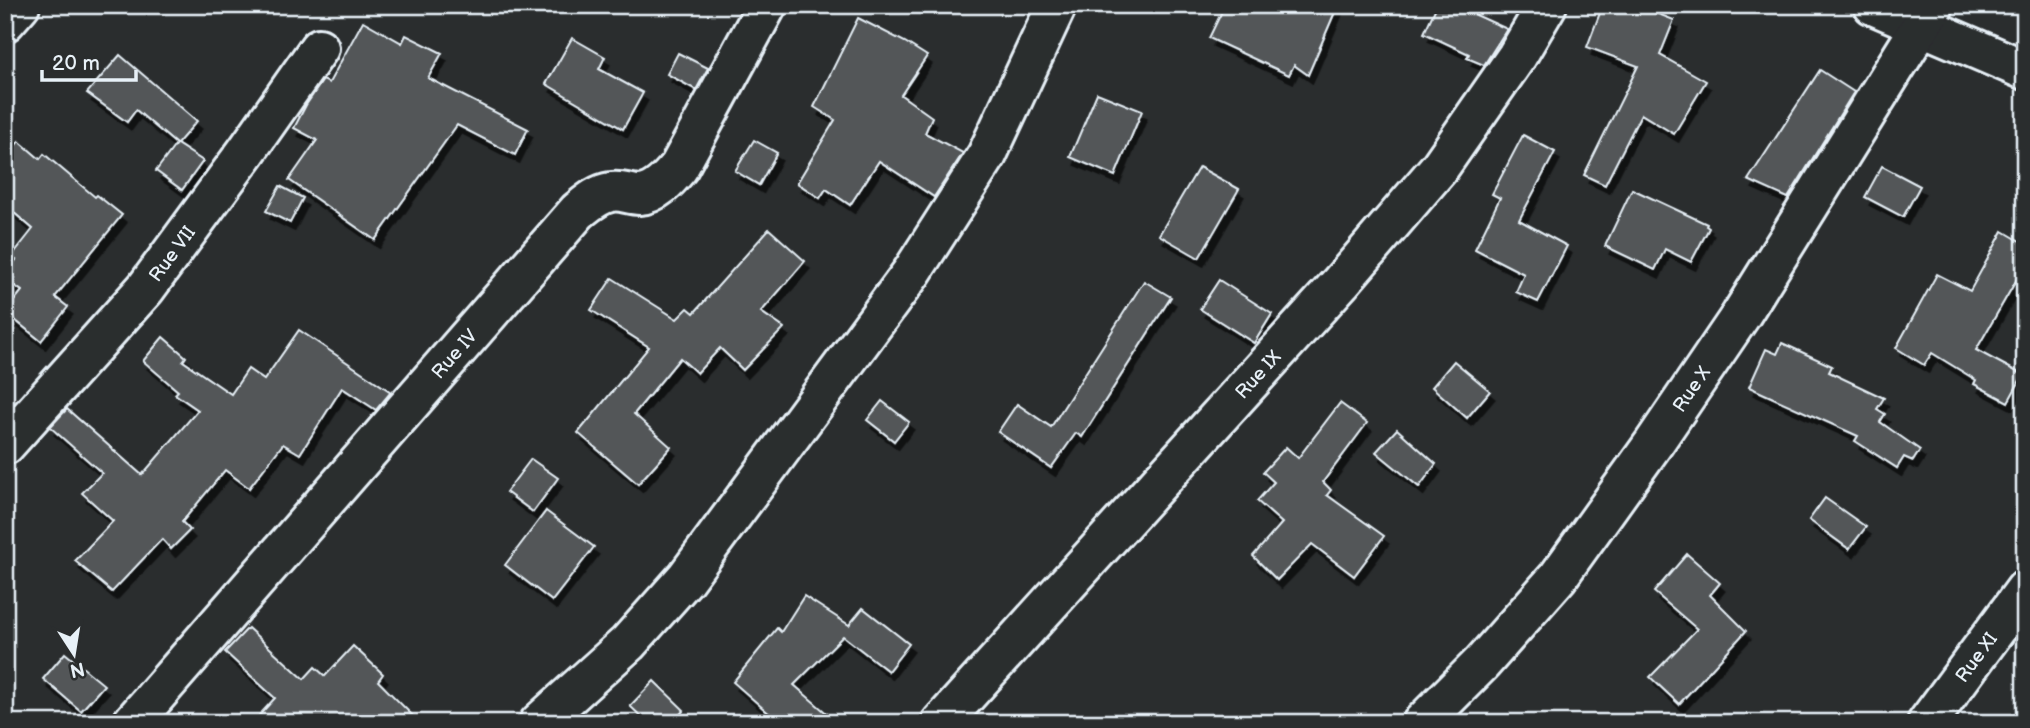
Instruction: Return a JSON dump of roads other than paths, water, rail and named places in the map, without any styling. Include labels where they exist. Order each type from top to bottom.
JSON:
[{"type":"street","points":[[5,22],[20,5]]},
{"type":"street","name":"Rue IV","points":[[132,723],[578,211],[596,198],[613,191],[639,195],[649,192],[660,187],[680,167],[767,5]]},
{"type":"street","points":[[540,723],[628,643],[686,578],[912,272],[987,155],[1057,5]]},
{"type":"street","name":"Rue IX","points":[[941,723],[1341,282],[1439,168],[1517,56],[1547,5]]},
{"type":"street","points":[[1873,5],[1928,15],[2025,70]]},
{"type":"street","name":"Rue X","points":[[1422,723],[1482,663],[1558,578],[1741,315],[1928,15]]},
{"type":"street","name":"Rue VII","points":[[5,445],[146,288],[319,48]]},
{"type":"street","name":"Rue XI","points":[[1927,723],[2025,590]]}]
